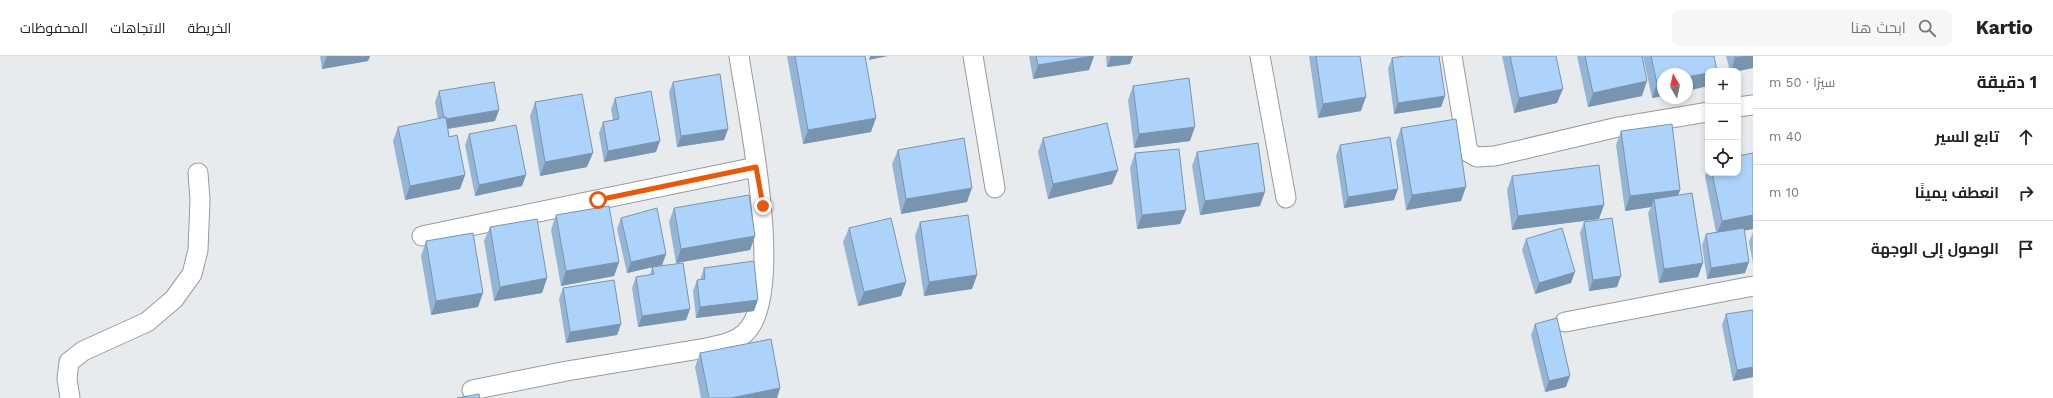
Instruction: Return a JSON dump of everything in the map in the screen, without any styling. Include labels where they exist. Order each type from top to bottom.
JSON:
[{"type":"street","points":[[472,390],[567,371],[729,344],[746,333],[760,309],[763,272],[763,206],[738,56]]},
{"type":"street","points":[[974,56],[995,188]]},
{"type":"street","points":[[1260,56],[1286,198]]},
{"type":"street","points":[[1452,56],[1468,152],[1477,157],[1496,156],[1618,127],[1705,112]]},
{"type":"street","points":[[1741,107],[1753,105]]},
{"type":"street","points":[[422,236],[756,167]]},
{"type":"street","points":[[70,398],[67,379],[69,362],[83,352],[147,322],[174,299],[192,274],[198,250],[200,200],[198,173]]},
{"type":"street","points":[[1565,322],[1753,286]]},
{"type":"building","points":[[795,56],[865,56],[876,118],[808,130]]},
{"type":"building","points":[[1036,56],[1093,56],[1038,65]]},
{"type":"building","points":[[1316,56],[1360,56],[1366,97],[1323,104]]},
{"type":"building","points":[[1404,56],[1439,56],[1445,96],[1398,103],[1392,58]]},
{"type":"building","points":[[1510,56],[1556,56],[1563,89],[1519,98]]},
{"type":"building","points":[[1585,56],[1642,56],[1647,81],[1593,93]]},
{"type":"building","points":[[1651,56],[1714,56],[1716,68],[1705,68],[1705,74],[1693,76],[1693,68],[1657,68],[1657,84]]},
{"type":"building","points":[[1735,56],[1746,56],[1735,58]]},
{"type":"building","points":[[720,74],[728,129],[681,136],[673,82]]},
{"type":"building","points":[[1189,78],[1195,127],[1139,134],[1133,86]]},
{"type":"building","points":[[494,82],[499,110],[446,119],[446,117],[444,118],[439,91]]},
{"type":"building","points":[[651,91],[660,141],[608,151],[603,122],[619,119],[615,98]]},
{"type":"building","points":[[582,94],[593,153],[545,162],[535,102]]},
{"type":"building","points":[[446,117],[449,137],[457,135],[465,175],[410,186],[398,127]]},
{"type":"building","points":[[1456,119],[1466,187],[1412,195],[1401,128]]},
{"type":"building","points":[[1107,123],[1118,170],[1053,184],[1043,138]]},
{"type":"building","points":[[1672,124],[1680,190],[1630,196],[1621,131]]},
{"type":"building","points":[[516,125],[526,175],[479,185],[469,134]]},
{"type":"building","points":[[1390,137],[1398,189],[1348,197],[1340,145]]},
{"type":"building","points":[[964,138],[972,188],[906,199],[898,150]]},
{"type":"building","points":[[1258,143],[1265,192],[1205,201],[1197,152]]},
{"type":"building","points":[[1179,149],[1186,210],[1142,215],[1135,153]]},
{"type":"building","points":[[1753,153],[1753,215],[1722,221],[1713,176],[1741,176],[1741,155]]},
{"type":"building","points":[[1599,165],[1604,205],[1518,216],[1512,176]]},
{"type":"building","points":[[1692,193],[1703,263],[1664,269],[1654,199]]},
{"type":"building","points":[[749,195],[755,236],[681,249],[674,208]]},
{"type":"building","points":[[609,206],[619,262],[566,271],[556,215]]},
{"type":"building","points":[[657,208],[666,254],[631,262],[621,218]]},
{"type":"building","points":[[968,215],[977,275],[929,282],[920,222]]},
{"type":"building","points":[[891,218],[906,282],[864,292],[849,228]]},
{"type":"building","points":[[1612,218],[1621,276],[1593,280],[1584,222]]},
{"type":"building","points":[[537,219],[547,278],[500,287],[490,227]]},
{"type":"building","points":[[1562,228],[1575,272],[1539,283],[1526,239]]},
{"type":"building","points":[[1744,228],[1749,262],[1711,268],[1706,234]]},
{"type":"building","points":[[473,233],[483,293],[436,301],[426,241]]},
{"type":"building","points":[[754,261],[758,300],[700,307],[697,280],[705,279],[704,268]]},
{"type":"building","points":[[683,263],[690,309],[642,316],[636,277],[654,274],[652,267]]},
{"type":"building","points":[[614,280],[621,324],[570,332],[563,288]]},
{"type":"building","points":[[1753,310],[1753,367],[1737,370],[1726,314]]},
{"type":"building","points":[[1557,318],[1570,376],[1549,381],[1535,324]]},
{"type":"building","points":[[771,339],[780,388],[731,398],[709,398],[700,353]]},
{"type":"building","points":[[479,394],[480,398],[457,398]]},
{"type":"route","points":[[598,200],[756,167],[763,206]]}]
